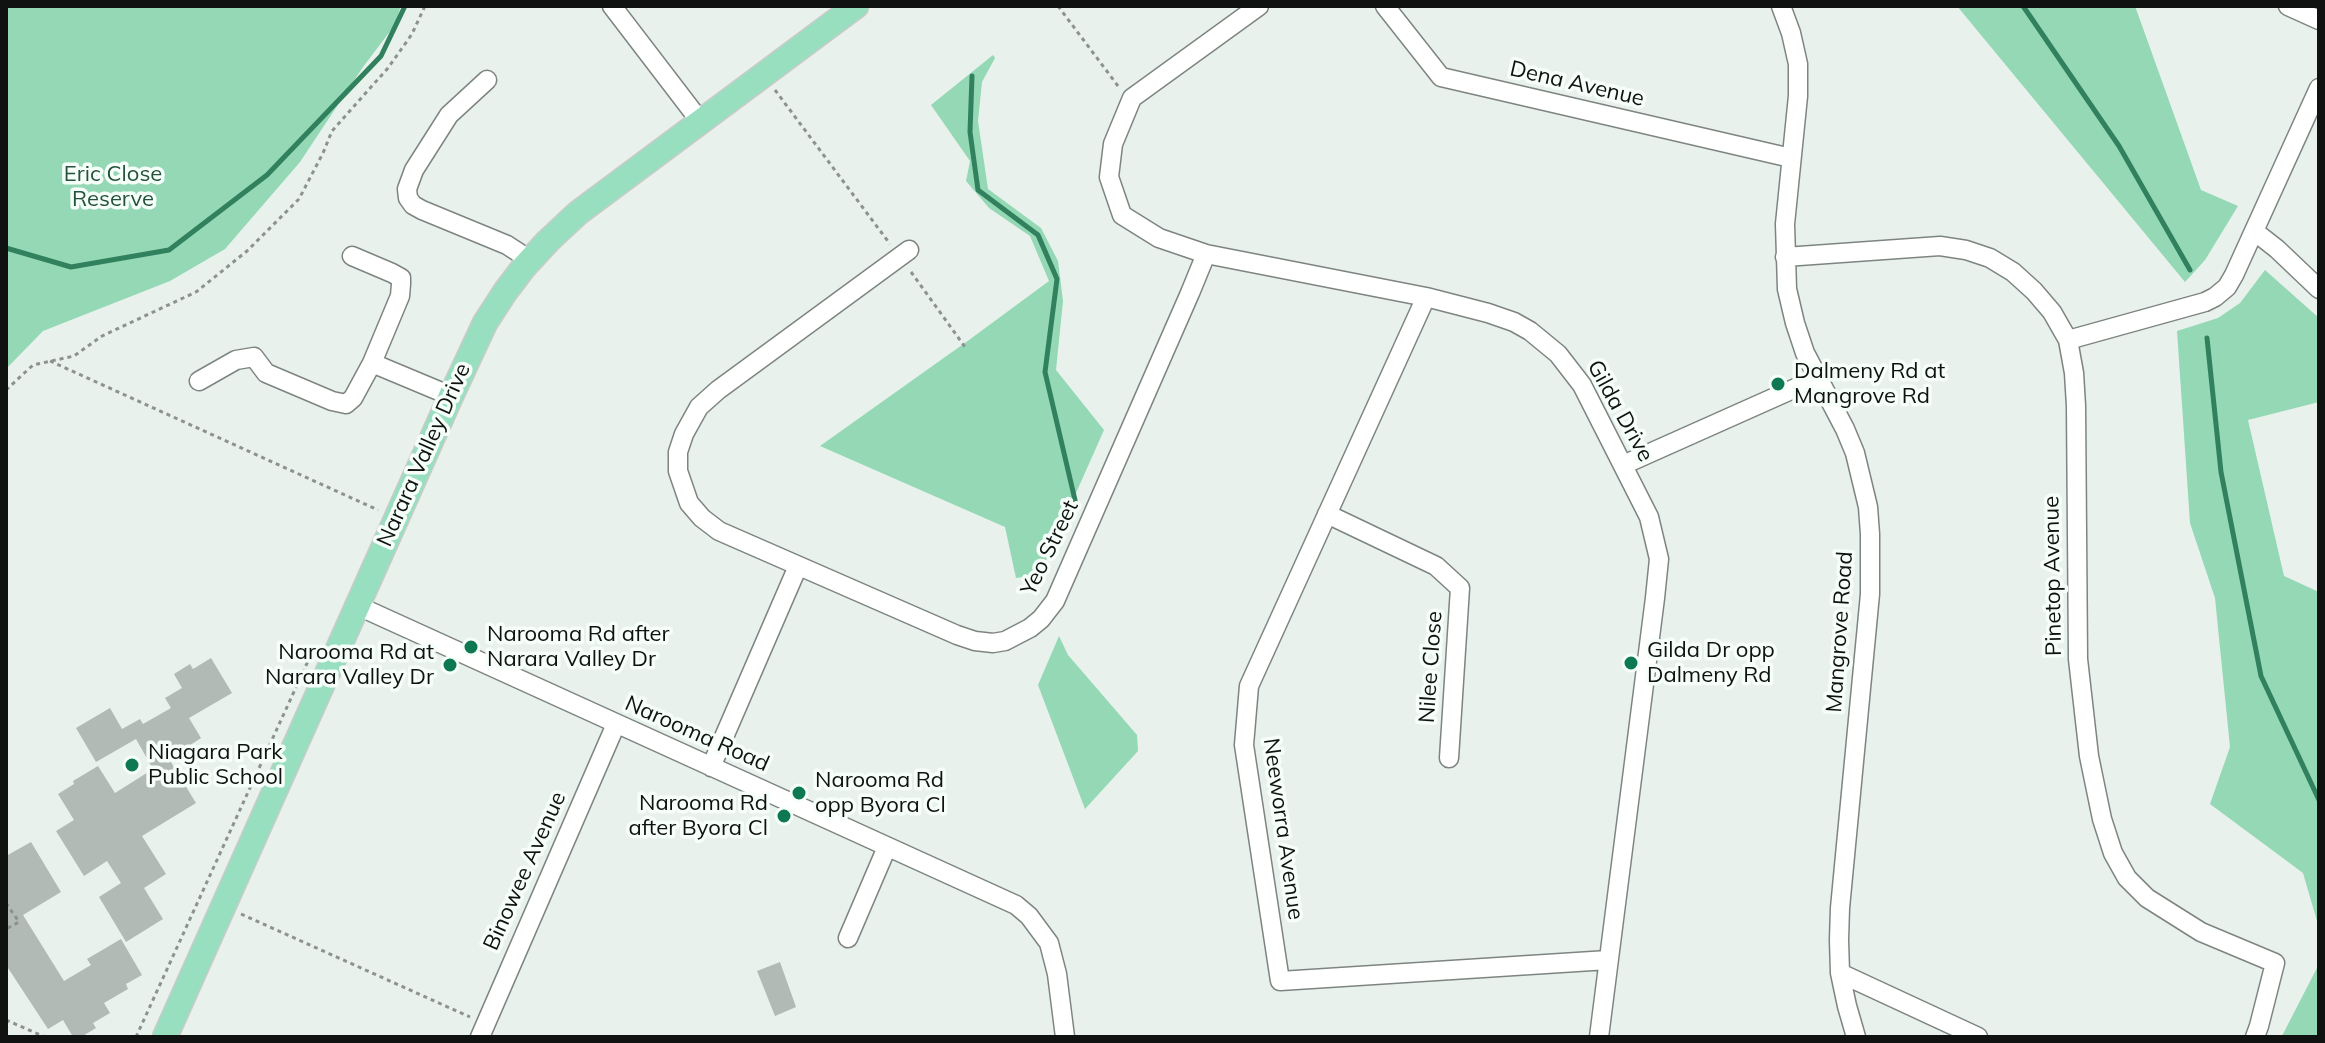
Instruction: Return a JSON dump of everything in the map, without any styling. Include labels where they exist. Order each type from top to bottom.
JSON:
[{"type":"main road","name":"Narara Valley Drive","points":[[165,1037],[451,396],[485,323],[505,292],[530,260],[578,213],[856,6]]},
{"type":"street","points":[[612,6],[700,121]]},
{"type":"street","name":"Gilda Drive","points":[[1259,6],[1132,98],[1113,144],[1109,177],[1122,215],[1159,238],[1206,254],[1426,297],[1514,322],[1544,341],[1571,368],[1649,517],[1659,559],[1599,1037]]},
{"type":"street","name":"Dena Avenue","points":[[1385,6],[1441,77],[1791,158]]},
{"type":"street","name":"Mangrove Road","points":[[1781,6],[1798,64],[1798,96],[1785,224],[1787,289],[1805,353],[1855,453],[1868,507],[1870,594],[1840,908],[1840,973],[1856,1037]]},
{"type":"street","points":[[2288,6],[2319,20]]},
{"type":"street","points":[[487,80],[449,115],[414,170],[407,189],[408,198],[422,210],[507,245],[530,260]]},
{"type":"street","points":[[2068,340],[2205,302],[2227,287],[2319,88]]},
{"type":"street","points":[[2254,231],[2319,289]]},
{"type":"street","name":"Pinetop Avenue","points":[[1785,257],[1940,246],[1966,250],[1990,258],[2013,272],[2052,312],[2068,340],[2076,406],[2078,659],[2089,756],[2102,819],[2113,853],[2127,878],[2147,898],[2201,932],[2275,963],[2255,1037]]},
{"type":"street","name":"Yeo Street","points":[[904,253],[699,407],[678,452],[678,471],[689,503],[719,531],[946,631],[975,641],[993,643],[1005,641],[1030,628],[1055,601],[1206,254]]},
{"type":"street","points":[[199,381],[236,360],[254,357],[266,373],[346,404],[353,398],[372,363],[400,296],[401,278],[352,256]]},
{"type":"street","name":"Neeworra Avenue","points":[[1426,297],[1249,686],[1244,745],[1280,981],[1608,960]]},
{"type":"street","points":[[372,363],[451,396]]},
{"type":"street","points":[[1623,465],[1818,378]]},
{"type":"street","name":"Nilee Close","points":[[1327,514],[1436,566],[1460,588],[1449,758]]},
{"type":"street","points":[[711,767],[798,566]]},
{"type":"street","name":"Narooma Road","points":[[356,605],[1016,905],[1029,916],[1049,943],[1065,1037]]},
{"type":"street","name":"Binowee Avenue","points":[[482,1030],[616,724]]},
{"type":"street","points":[[848,938],[887,847]]},
{"type":"street","points":[[1840,973],[1978,1037]]},
{"type":"path","points":[[6,390],[33,365],[74,356],[102,336],[196,292],[247,251],[299,199],[332,131],[388,68],[412,34],[425,6]]},
{"type":"path","points":[[1058,6],[1130,103]]},
{"type":"path","points":[[746,88],[757,102],[775,89],[904,253],[965,347]]},
{"type":"path","points":[[50,361],[396,518]]},
{"type":"path","points":[[6,903],[19,922],[6,929]]},
{"type":"path","points":[[241,914],[482,1030]]},
{"type":"path","points":[[6,1020],[45,1037]]},
{"type":"green space","name":"Eric Close Reserve","points":[[6,6],[401,6],[394,26],[300,162],[225,249],[170,281],[43,331],[6,369]]},
{"type":"green space","points":[[1957,6],[2135,6],[2201,190],[2238,206],[2205,260],[2185,282]]},
{"type":"green space","points":[[993,55],[995,58],[982,82],[978,121],[988,189],[1041,228],[1058,261],[1063,301],[1056,370],[1104,430],[1040,574],[1016,578],[1005,527],[820,446],[1049,281],[1030,236],[989,208],[966,181],[970,161],[931,105]]},
{"type":"green space","points":[[2265,270],[2319,318],[2319,402],[2248,420],[2284,576],[2319,592],[2319,928],[2303,873],[2210,804],[2230,747],[2215,598],[2190,523],[2177,331],[2218,318],[2240,303]]},
{"type":"green space","points":[[1059,636],[1068,655],[1137,735],[1138,751],[1085,809],[1038,685]]},
{"type":"green space","points":[[2319,964],[2319,1037],[2281,1037],[2283,1034]]},
{"type":"building","points":[[211,658],[232,693],[189,718],[201,738],[169,759],[196,803],[142,836],[166,874],[144,888],[163,919],[126,942],[99,897],[121,883],[107,861],[84,876],[56,831],[74,820],[58,794],[98,766],[115,793],[153,769],[136,739],[96,762],[76,728],[110,708],[122,729],[140,719],[143,724],[171,708],[165,698],[182,688],[174,674],[190,664],[193,669]]},
{"type":"building","points":[[31,842],[61,892],[23,915],[64,981],[91,965],[87,959],[121,939],[142,975],[126,984],[128,989],[104,1003],[110,1013],[93,1023],[96,1028],[81,1037],[73,1037],[63,1020],[48,1029],[6,965],[6,856]]},
{"type":"building","points":[[780,962],[796,1007],[775,1016],[757,971]]},
{"type":"waterway","points":[[6,248],[71,267],[169,250],[267,175],[381,56],[405,6]]},
{"type":"waterway","points":[[2023,6],[2119,146],[2190,270]]},
{"type":"waterway","points":[[972,76],[970,132],[978,190],[1038,235],[1057,279],[1045,372],[1075,500]]},
{"type":"waterway","points":[[2207,338],[2221,472],[2261,676],[2319,800]]},
{"type":"place","name":"Dalmeny Rd at Mangrove Rd","points":[[1778,384]]},
{"type":"place","name":"Narooma Rd after Narara Valley Dr","points":[[471,647]]},
{"type":"place","name":"Gilda Dr opp Dalmeny Rd","points":[[1631,663]]},
{"type":"place","name":"Narooma Rd at Narara Valley Dr","points":[[450,665]]},
{"type":"place","name":"Niagara Park Public School","points":[[132,765]]},
{"type":"place","name":"Narooma Rd opp Byora Cl","points":[[799,793]]},
{"type":"place","name":"Narooma Rd after Byora Cl","points":[[784,816]]}]
